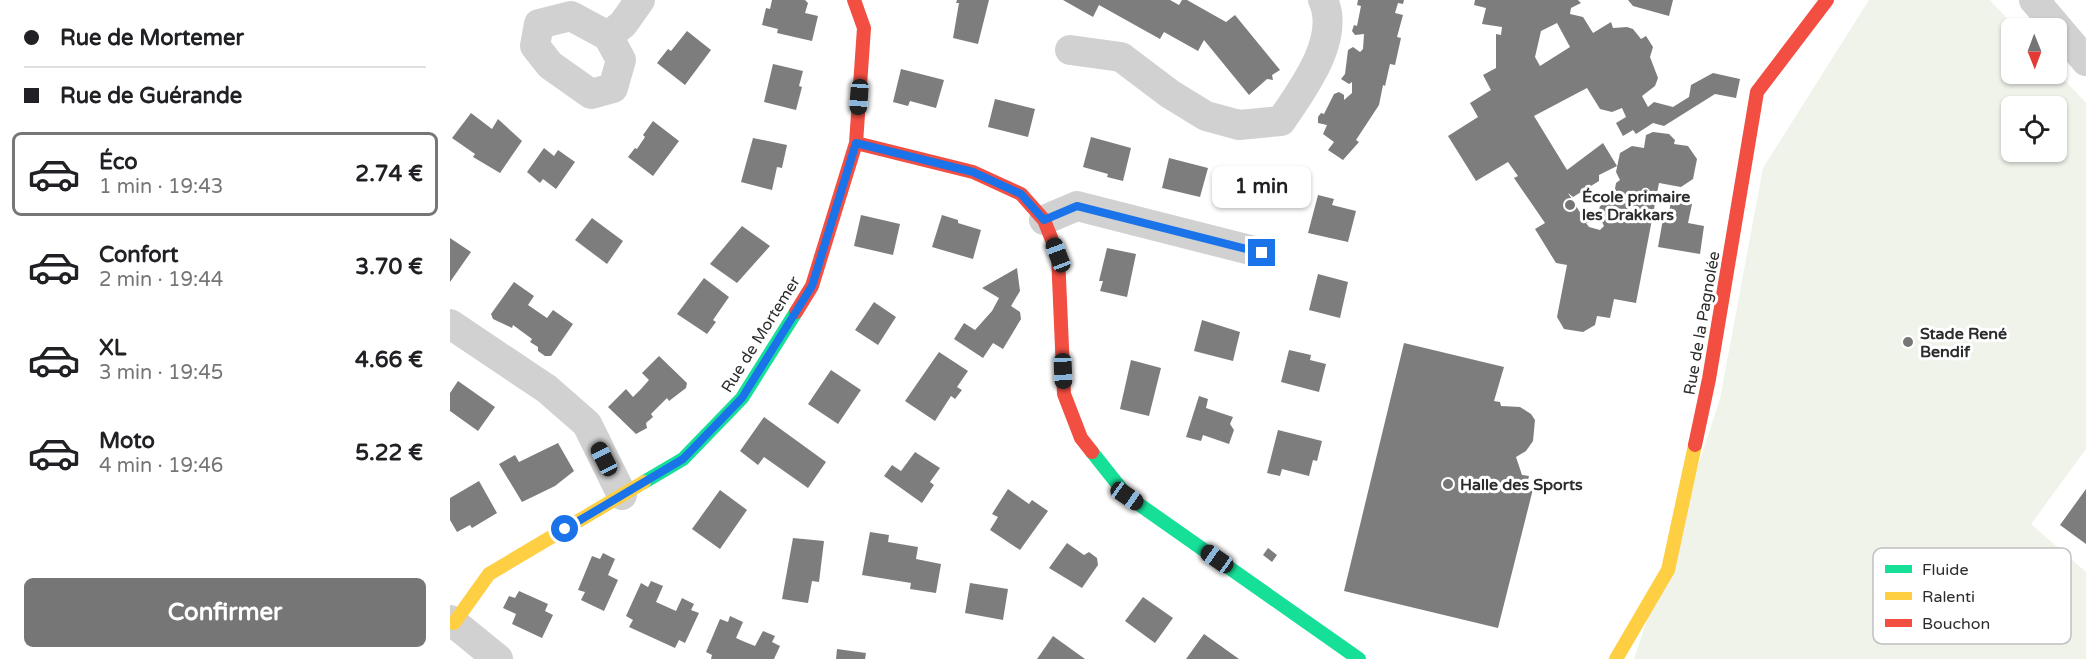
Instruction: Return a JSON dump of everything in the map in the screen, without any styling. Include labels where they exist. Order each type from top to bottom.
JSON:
[{"type":"street","points":[[608,36],[623,24],[640,0]]},
{"type":"street","name":"Rue de Mortemer","points":[[452,622],[489,574],[683,459],[742,398],[812,286],[856,143],[864,28],[854,0]]},
{"type":"street","points":[[1070,50],[1121,57],[1170,94],[1206,116],[1239,125],[1281,121],[1301,91],[1325,43],[1329,13],[1323,0]]},
{"type":"street","name":"Rue de la Pagnolée","points":[[1616,659],[1668,570],[1709,379],[1757,92],[1827,0]]},
{"type":"street","points":[[2034,0],[2086,61]]},
{"type":"street","points":[[856,143],[973,172],[1021,194],[1044,220],[1058,255],[1064,394],[1081,438],[1127,496],[1359,659]]},
{"type":"street","points":[[1044,220],[1077,206],[1262,253]]},
{"type":"street","points":[[450,324],[547,389],[587,424],[622,495]]},
{"type":"street","points":[[452,622],[498,659]]},
{"type":"shaded area","name":"Stade René Bendif","points":[[1869,0],[1990,0],[2007,18],[2001,18],[2001,84],[2067,83],[2086,103],[2086,449],[2031,524],[2058,548],[1873,548],[1873,644],[2071,644],[2071,559],[2086,572],[2086,659],[1634,659],[1720,399],[1763,168]]},
{"type":"building","points":[[772,0],[805,0],[808,3],[805,13],[818,16],[812,41],[777,33],[778,29],[762,25],[766,8],[770,9]]},
{"type":"building","points":[[957,0],[989,0],[978,44],[953,38],[959,3],[956,3]]},
{"type":"building","points":[[1063,0],[1170,0],[1179,5],[1182,0],[1187,0],[1226,22],[1235,15],[1280,70],[1272,75],[1273,80],[1267,79],[1249,95],[1204,40],[1198,51],[1164,32],[1160,39],[1099,5],[1093,17]]},
{"type":"building","points":[[1358,0],[1404,0],[1403,4],[1398,3],[1395,13],[1403,15],[1397,37],[1401,38],[1395,65],[1390,64],[1379,105],[1356,140],[1359,142],[1343,160],[1328,150],[1334,142],[1323,134],[1327,125],[1318,123],[1318,117],[1321,113],[1324,114],[1334,94],[1339,92],[1344,95],[1344,100],[1352,93],[1352,82],[1349,84],[1341,79],[1345,74],[1348,50],[1353,47],[1360,52],[1363,49],[1364,34],[1355,35],[1352,31],[1354,25],[1357,26],[1361,6],[1357,5]]},
{"type":"building","points":[[1475,0],[1578,0],[1581,3],[1571,8],[1570,14],[1583,17],[1593,33],[1611,22],[1613,28],[1627,27],[1633,29],[1641,39],[1646,36],[1653,47],[1650,57],[1658,78],[1655,86],[1642,96],[1648,107],[1654,102],[1673,107],[1689,97],[1691,85],[1713,73],[1740,79],[1736,98],[1715,94],[1664,126],[1653,123],[1636,134],[1633,130],[1623,136],[1616,123],[1626,117],[1622,108],[1612,112],[1600,109],[1587,88],[1534,116],[1567,170],[1603,143],[1617,166],[1599,175],[1599,181],[1573,197],[1568,193],[1581,214],[1583,213],[1590,222],[1586,223],[1589,227],[1600,230],[1604,226],[1598,214],[1600,206],[1613,200],[1616,183],[1620,180],[1616,172],[1620,153],[1632,146],[1644,148],[1646,135],[1653,132],[1669,134],[1675,140],[1674,144],[1688,146],[1697,159],[1693,179],[1681,187],[1659,183],[1636,303],[1614,299],[1610,318],[1597,316],[1595,325],[1583,332],[1564,329],[1557,317],[1567,265],[1556,263],[1535,229],[1545,223],[1514,178],[1518,176],[1508,162],[1476,181],[1448,136],[1478,117],[1470,103],[1491,90],[1483,75],[1496,68],[1496,34],[1501,35],[1502,27],[1482,24],[1486,8],[1474,5]],"holes":[[[1557,23],[1570,47],[1540,66],[1535,57],[1541,31]]]},
{"type":"building","points":[[1628,0],[1673,0],[1669,16],[1633,6]]},
{"type":"building","points":[[687,31],[711,50],[685,85],[657,63],[668,49],[671,51]]},
{"type":"building","points":[[773,64],[803,71],[799,86],[802,87],[796,110],[764,102]]},
{"type":"building","points":[[901,69],[944,80],[936,108],[910,101],[908,106],[893,102]]},
{"type":"building","points":[[995,99],[1035,109],[1028,137],[988,127]]},
{"type":"building","points":[[471,113],[492,129],[498,119],[522,141],[500,173],[473,157],[475,154],[452,138]]},
{"type":"building","points":[[653,121],[679,141],[653,176],[628,157],[635,148],[637,149]]},
{"type":"building","points":[[1091,137],[1131,148],[1123,181],[1083,167]]},
{"type":"building","points":[[753,138],[787,145],[782,168],[777,167],[772,190],[741,182]]},
{"type":"building","points":[[544,148],[554,156],[558,150],[575,162],[556,189],[543,179],[540,183],[527,172]]},
{"type":"building","points":[[1169,158],[1208,168],[1200,197],[1162,188]]},
{"type":"building","points":[[1318,195],[1334,199],[1332,205],[1356,211],[1348,242],[1308,233]]},
{"type":"building","points":[[1671,200],[1692,204],[1688,223],[1704,226],[1700,254],[1658,247],[1663,219],[1668,220]]},
{"type":"building","points":[[861,215],[900,224],[893,255],[854,246]]},
{"type":"building","points":[[942,215],[981,230],[973,259],[932,247]]},
{"type":"building","points":[[592,218],[623,241],[607,264],[575,240]]},
{"type":"building","points":[[742,226],[770,246],[737,283],[710,264]]},
{"type":"building","points":[[450,238],[471,252],[450,282]]},
{"type":"building","points":[[1107,248],[1136,254],[1127,297],[1100,291],[1103,281],[1099,281]]},
{"type":"building","points":[[1017,268],[1020,291],[1011,306],[1020,312],[1021,319],[1003,349],[993,343],[983,358],[954,339],[964,323],[975,330],[992,311],[999,298],[982,288]]},
{"type":"building","points":[[1318,274],[1348,282],[1340,318],[1309,310]]},
{"type":"building","points":[[704,278],[729,297],[713,320],[716,322],[707,334],[677,314]]},
{"type":"building","points":[[514,282],[534,296],[528,305],[547,318],[553,310],[573,324],[551,356],[545,356],[538,351],[538,347],[530,342],[532,339],[513,325],[512,328],[493,319],[491,314]]},
{"type":"building","points":[[874,302],[896,317],[878,345],[855,330]]},
{"type":"building","points":[[1202,320],[1240,332],[1233,361],[1194,351]]},
{"type":"building","name":"Halle des Sports","points":[[1404,343],[1504,367],[1494,401],[1500,402],[1501,406],[1520,407],[1531,414],[1535,420],[1533,441],[1526,451],[1516,457],[1522,475],[1529,476],[1526,488],[1533,489],[1498,628],[1344,591]]},
{"type":"building","points":[[1289,350],[1311,355],[1310,360],[1326,364],[1319,392],[1281,382]]},
{"type":"building","points":[[939,352],[968,371],[957,387],[962,390],[955,399],[951,396],[935,421],[905,401]]},
{"type":"building","points":[[659,356],[687,383],[686,388],[669,401],[667,398],[651,414],[653,417],[646,423],[647,428],[636,434],[608,407],[626,389],[633,397],[649,380],[642,373]]},
{"type":"building","points":[[1131,360],[1161,368],[1149,416],[1120,409]]},
{"type":"building","points":[[831,370],[861,390],[838,424],[808,404]]},
{"type":"building","points":[[458,381],[495,407],[478,431],[450,411],[450,393]]},
{"type":"building","points":[[1199,396],[1208,399],[1206,408],[1233,417],[1230,424],[1234,430],[1229,444],[1203,435],[1201,441],[1186,437]]},
{"type":"building","points":[[764,417],[826,462],[808,488],[764,457],[758,465],[740,451]]},
{"type":"building","points":[[1278,430],[1322,441],[1317,461],[1313,460],[1309,476],[1282,469],[1280,476],[1267,473]]},
{"type":"building","points":[[558,443],[574,471],[555,486],[522,502],[499,464],[515,455],[519,462]]},
{"type":"building","points":[[915,452],[940,468],[930,482],[934,485],[922,503],[884,476],[892,465],[901,471]]},
{"type":"building","points":[[479,481],[497,513],[472,528],[470,525],[457,532],[450,520],[450,498]]},
{"type":"building","points":[[1008,489],[1029,504],[1032,500],[1048,511],[1020,550],[990,530],[998,517],[992,514]]},
{"type":"building","points":[[2086,489],[2086,544],[2060,525]]},
{"type":"building","points":[[720,490],[747,510],[720,549],[692,529]]},
{"type":"building","points":[[870,532],[889,535],[888,542],[918,547],[916,559],[941,564],[936,593],[910,589],[911,583],[862,575]]},
{"type":"building","points":[[793,538],[824,541],[819,582],[812,581],[808,603],[782,599]]},
{"type":"building","points":[[1067,543],[1084,555],[1089,552],[1097,558],[1098,565],[1082,588],[1049,568]]},
{"type":"building","points":[[1268,548],[1277,555],[1272,562],[1263,555]]},
{"type":"building","points":[[603,553],[615,559],[608,575],[618,580],[604,611],[581,600],[585,592],[578,590],[592,556],[600,559]]},
{"type":"building","points":[[651,581],[663,586],[656,602],[676,611],[682,598],[694,604],[691,610],[699,613],[685,643],[679,640],[675,648],[629,627],[633,620],[626,616],[641,583],[648,587]]},
{"type":"building","points":[[970,583],[1008,589],[1003,620],[965,613]]},
{"type":"building","points":[[519,591],[548,604],[545,611],[553,615],[542,638],[512,624],[516,614],[503,608],[509,596],[515,598]]},
{"type":"building","points":[[1143,597],[1173,618],[1155,643],[1125,621]]},
{"type":"building","points":[[730,616],[743,622],[736,638],[745,642],[755,646],[763,631],[775,636],[772,642],[780,646],[774,659],[711,659],[712,655],[706,652],[720,619],[728,622]]},
{"type":"building","points":[[1204,634],[1239,659],[1186,659]]},
{"type":"building","points":[[1053,636],[1085,659],[1037,659]]},
{"type":"building","points":[[837,649],[866,653],[865,659],[836,659]]},
{"type":"traffic: fast","points":[[644,482],[683,459],[742,398],[796,312]]},
{"type":"traffic: fast","points":[[1092,452],[1127,496],[1359,659]]},
{"type":"traffic: slow","points":[[1616,659],[1668,570],[1695,445]]},
{"type":"traffic: slow","points":[[454,623],[489,574],[644,482]]},
{"type":"traffic: jam","points":[[796,312],[812,286],[856,143],[864,28],[854,0]]},
{"type":"traffic: jam","points":[[1695,445],[1709,379],[1757,92],[1827,0]]},
{"type":"traffic: jam","points":[[856,143],[973,172],[1021,194],[1044,220],[1058,255],[1064,394],[1081,438],[1092,452]]},
{"type":"place","name":"École primaire les Drakkars","points":[[1570,205]]},
{"type":"place","name":"Stade René Bendif","points":[[1908,342]]},
{"type":"place","name":"Halle des Sports","points":[[1448,484]]},
{"type":"route","points":[[565,529],[683,459],[742,398],[812,286],[856,143],[973,172],[1021,194],[1044,220],[1077,206],[1262,253]]}]
